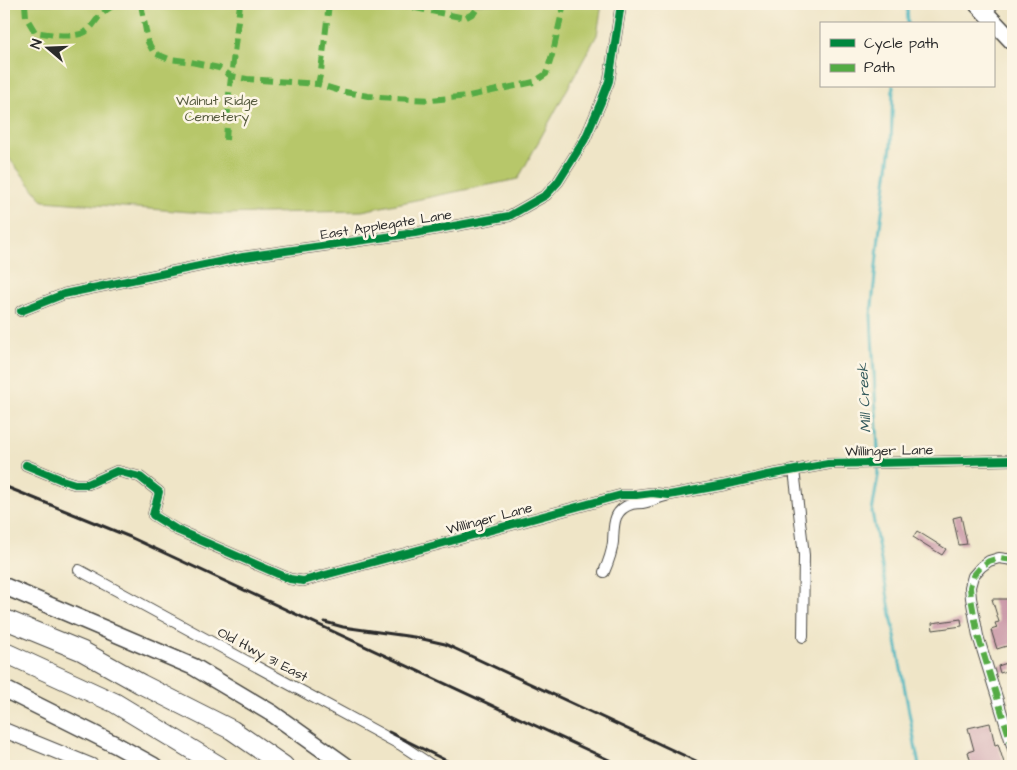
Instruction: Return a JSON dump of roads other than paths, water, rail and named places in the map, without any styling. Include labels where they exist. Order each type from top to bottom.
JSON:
[{"type":"highway","points":[[4,619],[82,651],[141,684],[232,730],[284,766]]},
{"type":"highway","points":[[4,652],[115,703],[219,766]]},
{"type":"main road","points":[[986,7],[1013,42]]},
{"type":"main road","points":[[4,586],[194,667],[273,714],[346,766]]},
{"type":"main road","points":[[4,689],[154,766]]},
{"type":"street","name":"East Applegate Lane","points":[[21,311],[64,294],[243,257],[415,233],[509,216],[546,196],[558,182],[585,139],[609,81],[621,4]]},
{"type":"street","name":"Willinger Lane","points":[[26,465],[75,484],[88,484],[117,471],[140,477],[159,492],[153,515],[186,534],[290,579],[303,581],[621,495],[652,493],[669,495],[828,464],[1013,460]]},
{"type":"street","points":[[794,470],[804,555],[803,637]]},
{"type":"street","points":[[604,572],[613,543],[614,521],[621,510],[631,504],[669,495]]},
{"type":"street","points":[[1012,742],[978,636],[970,586],[973,576],[989,561],[999,558],[1013,560]]},
{"type":"street","name":"Old Hwy 31 East","points":[[79,570],[402,745],[433,766]]},
{"type":"street","points":[[4,730],[92,766]]},
{"type":"waterway","name":"Mill Creek","points":[[907,4],[908,22]]},
{"type":"waterway","name":"Mill Creek","points":[[893,88],[891,146],[871,315],[878,450],[878,476],[872,512],[919,766]]},
{"type":"railway","points":[[4,486],[130,537],[622,766]]},
{"type":"railway","points":[[325,622],[343,627],[414,637],[445,644],[696,761]]},
{"type":"railway","points":[[389,732],[457,766]]},
{"type":"park label","name":"Walnut Ridge Cemetery","points":[[217,108]]}]
